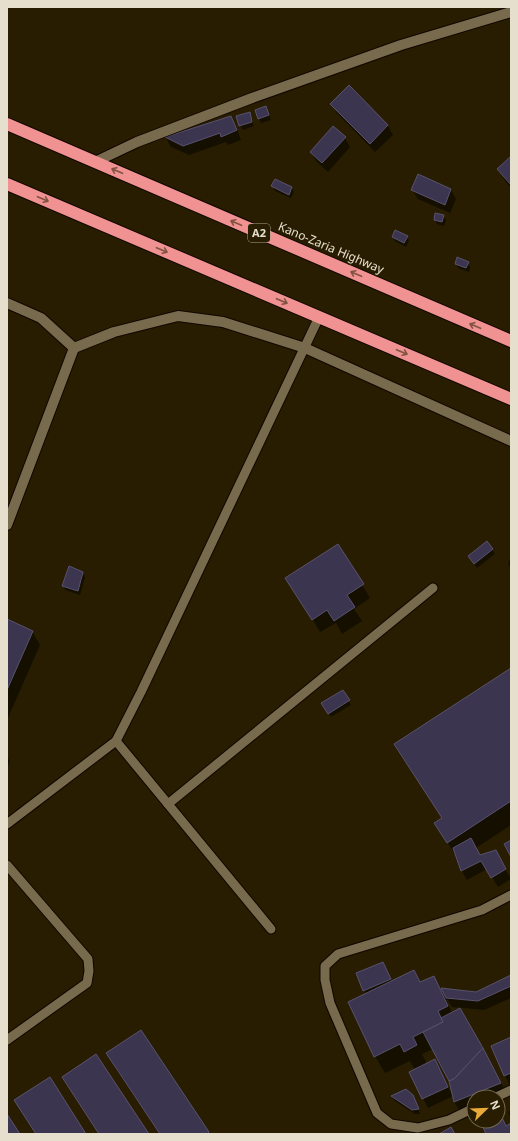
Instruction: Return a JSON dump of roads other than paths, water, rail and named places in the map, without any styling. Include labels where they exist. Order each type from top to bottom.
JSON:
[{"type":"highway","name":"Kano-Zaria Highway","points":[[7,124],[511,341]]},
{"type":"highway","points":[[7,184],[511,399]]},
{"type":"street","points":[[95,162],[137,142],[252,98],[401,45],[511,12]]},
{"type":"street","points":[[7,303],[41,318],[74,348]]},
{"type":"street","points":[[7,525],[74,348],[114,332],[178,316],[223,322],[305,348],[511,441]]},
{"type":"lane","points":[[7,824],[116,740],[141,692],[319,317]]},
{"type":"lane","points":[[168,804],[433,588]]},
{"type":"lane","points":[[116,740],[271,929]]},
{"type":"lane","points":[[7,865],[88,958],[89,971],[87,983],[7,1040]]},
{"type":"lane","points":[[466,1112],[449,1120],[418,1128],[391,1124],[377,1113],[330,1003],[325,980],[326,966],[338,954],[482,910],[511,895]]}]
